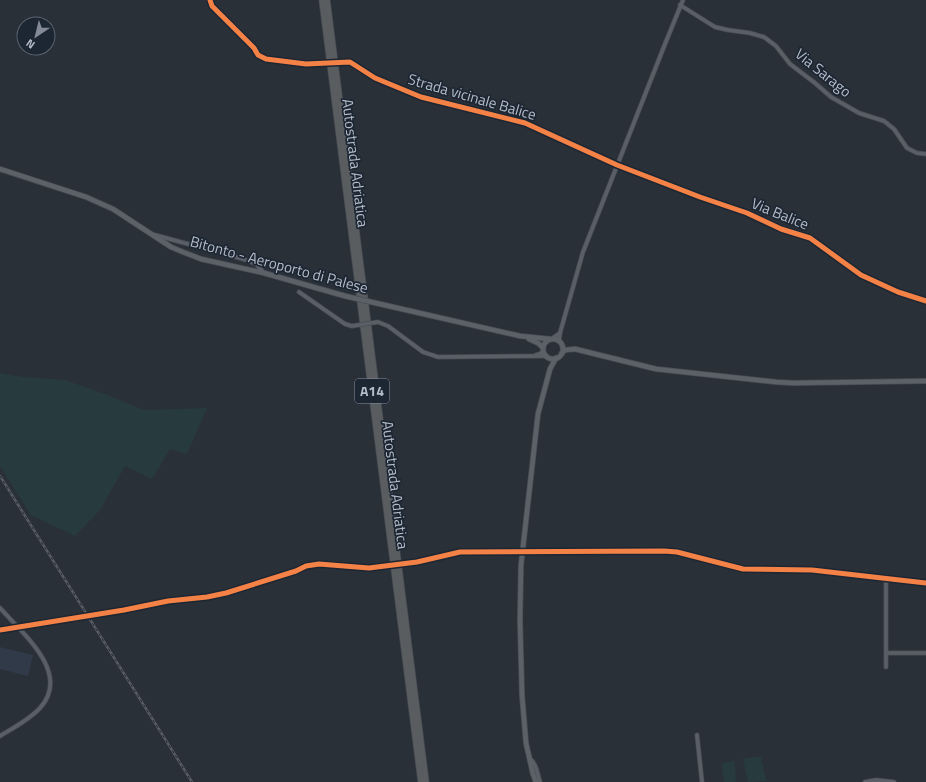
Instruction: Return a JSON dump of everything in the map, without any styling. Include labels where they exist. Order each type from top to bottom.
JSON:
[{"type":"highway","name":"Autostrada Adriatica","points":[[322,0],[421,782]]},
{"type":"highway","name":"Autostrada Adriatica","points":[[327,0],[426,782]]},
{"type":"main road","name":"Bitonto - Aeroporto di Palese","points":[[0,169],[86,196],[113,209],[171,246],[195,257],[264,273],[345,296],[520,336]]},
{"type":"main road","points":[[520,336],[560,341],[575,350]]},
{"type":"main road","points":[[520,336],[538,343],[548,357],[550,369]]},
{"type":"main road","points":[[543,350],[545,342],[552,339]]},
{"type":"main road","points":[[560,341],[563,347],[562,353]]},
{"type":"main road","points":[[536,782],[529,758],[520,666],[520,586],[522,552],[538,414],[550,369],[556,358],[565,350],[575,350],[656,369],[776,382],[926,381]]},
{"type":"main road","points":[[548,357],[556,358]]},
{"type":"street","name":"Strada vicinale Balice","points":[[210,0],[212,6],[254,48],[258,55],[266,59],[306,64],[350,62],[375,78],[421,97],[525,123],[617,165]]},
{"type":"street","points":[[560,341],[560,333],[583,252],[683,0]]},
{"type":"street","name":"Via Sarago","points":[[680,5],[715,27],[764,37],[776,46],[790,64],[831,97],[859,113],[884,120],[894,128],[907,148],[917,153],[926,154]]},
{"type":"street","name":"Via Balice","points":[[617,165],[746,213],[781,229],[810,238],[861,274],[898,292],[926,301]]},
{"type":"street","points":[[154,235],[243,259],[256,264],[264,273]]},
{"type":"street","points":[[299,292],[345,324],[352,326],[378,322],[388,326],[423,352],[438,357],[548,357]]},
{"type":"street","points":[[552,339],[560,333]]},
{"type":"street","points":[[533,356],[540,354],[543,350]]},
{"type":"street","points":[[0,630],[124,610],[168,601],[207,597],[226,593],[296,571],[306,566],[319,564],[356,568],[383,566],[460,552],[677,552],[743,569],[812,570],[886,577],[926,583]]},
{"type":"street","points":[[886,577],[886,667]]},
{"type":"street","points":[[0,608],[41,655],[49,672],[50,682],[48,693],[40,708],[0,736]]},
{"type":"street","points":[[886,653],[926,653]]},
{"type":"street","points":[[697,735],[702,782]]},
{"type":"street","points":[[529,758],[536,766],[540,782]]},
{"type":"street","points":[[865,782],[876,780],[894,782]]},
{"type":"shaded area","points":[[0,647],[33,655],[28,676],[0,669]]},
{"type":"green space","points":[[0,373],[23,377],[65,380],[144,410],[207,408],[187,454],[170,449],[152,479],[125,466],[100,510],[75,536],[31,515],[0,466]]},
{"type":"green space","points":[[761,756],[766,781],[748,782],[743,759]]},
{"type":"green space","points":[[735,761],[736,782],[724,782],[722,763]]},
{"type":"railway","points":[[0,476],[192,782]]},
{"type":"cycle path","points":[[210,0],[212,6],[254,48],[258,55],[266,59],[306,64],[350,62],[375,78],[421,97],[525,123],[617,165],[700,197],[747,213],[781,229],[810,238],[861,275],[898,292],[926,301]]},
{"type":"cycle path","points":[[0,630],[124,610],[168,601],[207,597],[226,593],[296,571],[306,566],[319,564],[369,568],[417,562],[460,552],[664,551],[677,552],[743,569],[812,570],[926,583]]}]
